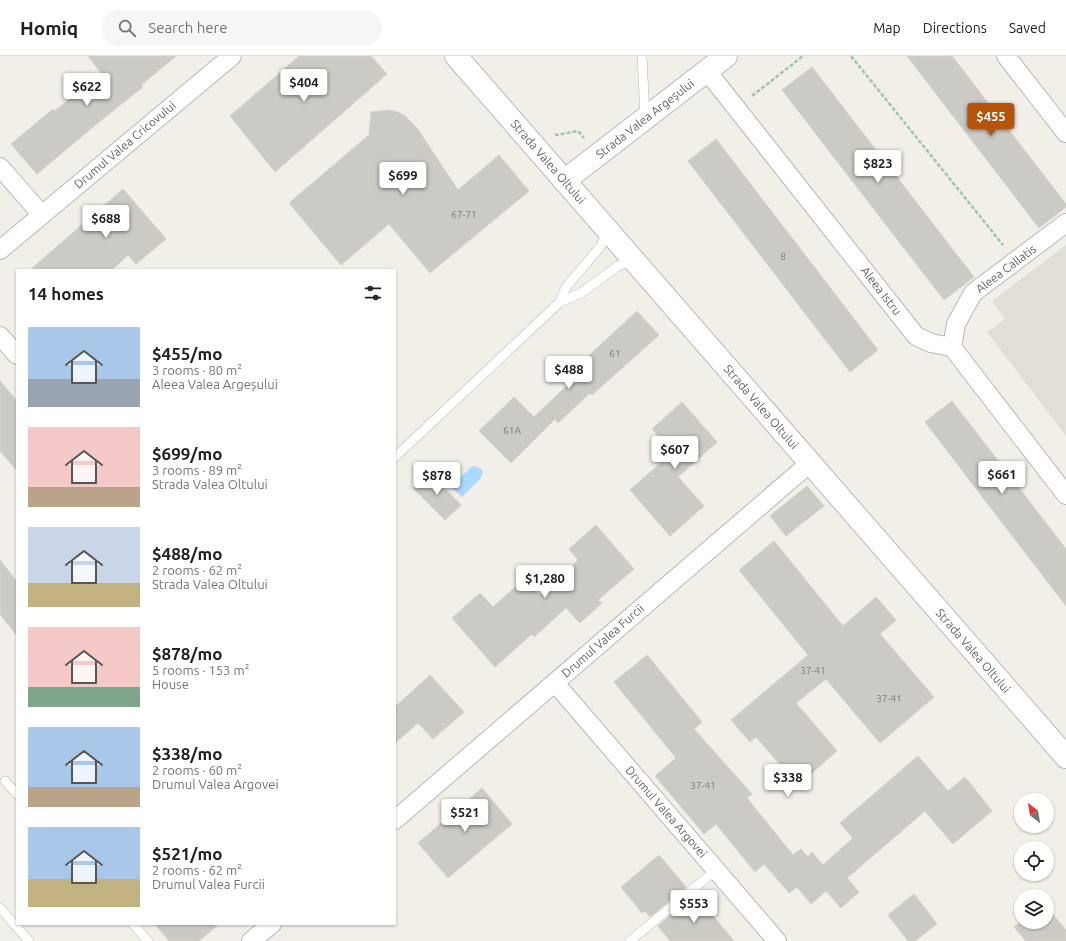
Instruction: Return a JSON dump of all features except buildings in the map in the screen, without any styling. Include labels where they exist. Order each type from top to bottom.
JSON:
[{"type":"main road","name":"Strada Valea Oltului","points":[[456,56],[1066,757]]},
{"type":"main road","name":"Strada Valea Argeșului","points":[[564,181],[726,56]]},
{"type":"street","name":"Drumul Valea Cricovului","points":[[0,250],[232,56]]},
{"type":"street","points":[[1006,56],[1066,133]]},
{"type":"street","name":"Aleea Istru","points":[[707,71],[916,336],[930,343],[952,347]]},
{"type":"street","points":[[0,167],[42,215]]},
{"type":"street","name":"Aleea Callatis","points":[[952,347],[956,324],[973,293],[1066,223]]},
{"type":"street","points":[[0,336],[16,354]]},
{"type":"street","points":[[952,347],[1066,495]]},
{"type":"street","name":"Drumul Valea Furcii","points":[[396,819],[810,463]]},
{"type":"street","name":"Drumul Valea Argovei","points":[[554,683],[777,941]]},
{"type":"street","points":[[251,941],[271,925]]},
{"type":"lane","points":[[642,56],[645,118]]},
{"type":"lane","points":[[560,302],[566,287],[600,246],[608,231]]},
{"type":"lane","points":[[396,457],[560,302],[581,292],[618,266],[633,260]]},
{"type":"lane","points":[[5,781],[16,793]]},
{"type":"lane","points":[[630,941],[716,870]]},
{"type":"lane","points":[[0,908],[29,941]]},
{"type":"lane","points":[[134,925],[148,941]]},
{"type":"path","points":[[736,108],[803,56]]},
{"type":"path","points":[[851,56],[1016,261]]},
{"type":"path","points":[[551,130],[557,135],[578,131],[597,156]]},
{"type":"shaded area","points":[[1066,245],[1066,436],[987,332],[1005,319],[992,301]]},
{"type":"water","points":[[474,466],[483,471],[481,478],[462,497],[451,487],[471,467]]}]
